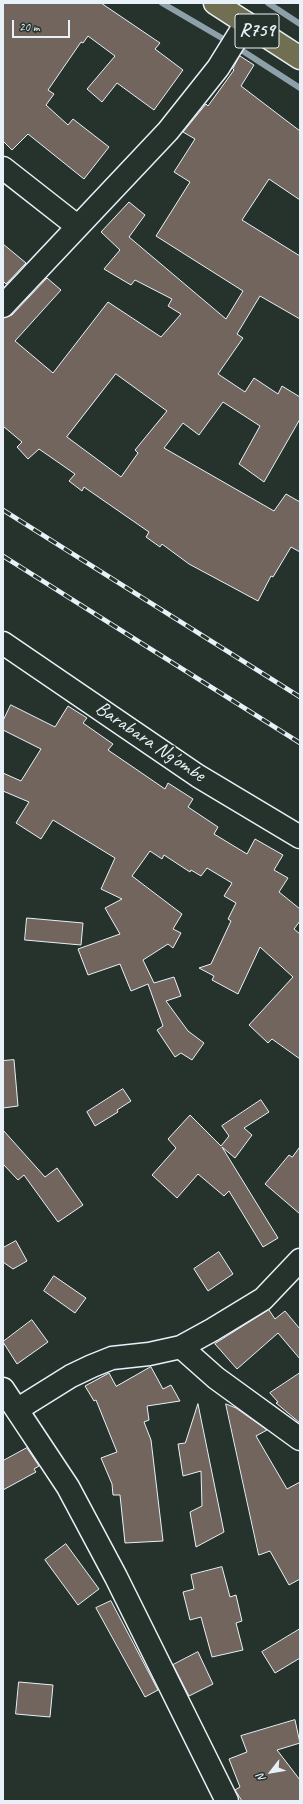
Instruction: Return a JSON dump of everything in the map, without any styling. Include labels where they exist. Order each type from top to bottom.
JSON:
[{"type":"main road","name":"R759","points":[[215,3],[300,58]]},
{"type":"street","points":[[3,306],[168,130],[218,68],[246,23]]},
{"type":"street","points":[[3,168],[77,226]]},
{"type":"street","name":"Barabara Ng'ombe","points":[[3,643],[198,776],[300,837]]},
{"type":"street","points":[[18,1409],[71,1376],[112,1358],[149,1354],[181,1347],[264,1299],[300,1260]]},
{"type":"street","points":[[181,1347],[216,1378],[300,1439]]},
{"type":"street","points":[[3,1389],[18,1409],[68,1487],[83,1514],[120,1584],[227,1801]]},
{"type":"building","points":[[3,3],[101,3],[160,43],[155,49],[183,70],[154,110],[117,83],[102,102],[87,89],[115,56],[88,36],[83,43],[81,42],[48,90],[54,94],[46,105],[68,125],[73,119],[109,147],[84,179],[28,134],[12,150],[3,141]]},
{"type":"building","points":[[240,56],[254,65],[241,86],[300,131],[300,200],[269,179],[242,220],[300,256],[300,319],[260,296],[237,334],[243,338],[218,374],[245,392],[254,378],[278,394],[282,386],[300,397],[300,419],[264,482],[239,464],[260,426],[223,402],[199,435],[183,423],[164,448],[274,511],[286,494],[300,502],[300,552],[291,547],[273,577],[271,576],[258,601],[189,564],[162,544],[160,547],[146,537],[149,532],[84,487],[82,491],[69,481],[75,474],[39,449],[28,459],[17,447],[22,442],[3,426],[3,318],[12,315],[47,278],[61,290],[15,341],[53,373],[108,302],[161,337],[181,314],[168,306],[172,299],[135,280],[131,285],[104,269],[120,250],[101,232],[129,202],[145,215],[129,237],[226,319],[243,291],[156,236],[190,182],[174,172],[195,139],[183,132],[206,104],[208,106],[234,70],[233,69]],"holes":[[[116,374],[167,411],[135,450],[138,453],[121,477],[67,437]]]},
{"type":"building","points":[[3,244],[26,263],[6,284],[3,281]]},
{"type":"building","points":[[11,705],[55,727],[68,706],[87,718],[83,723],[113,744],[108,750],[165,789],[168,783],[193,799],[188,807],[218,827],[214,834],[247,854],[255,839],[283,855],[274,870],[288,878],[279,892],[300,909],[300,921],[294,929],[300,934],[300,1059],[272,1039],[268,1043],[249,1025],[293,977],[260,947],[238,994],[212,980],[214,976],[199,968],[211,964],[231,921],[228,919],[236,903],[224,896],[232,883],[207,868],[201,876],[191,870],[190,872],[164,855],[162,859],[150,851],[132,876],[182,914],[173,929],[181,933],[173,948],[168,944],[143,960],[154,983],[174,977],[181,996],[166,1001],[188,1031],[204,1043],[192,1060],[181,1053],[175,1057],[157,1030],[163,1026],[148,984],[131,991],[120,964],[88,975],[78,949],[120,934],[105,908],[122,899],[101,889],[115,858],[53,820],[41,839],[16,823],[29,802],[3,791],[3,773],[21,781],[41,749],[3,730],[3,721]]},
{"type":"building","points":[[27,918],[83,923],[81,945],[25,940]]},
{"type":"building","points":[[14,1060],[18,1106],[3,1108],[3,1061]]},
{"type":"building","points":[[123,1089],[131,1101],[117,1110],[118,1112],[95,1126],[87,1112]]},
{"type":"building","points":[[261,1100],[269,1112],[244,1128],[252,1135],[235,1158],[222,1147],[278,1238],[263,1247],[229,1191],[224,1196],[198,1174],[177,1198],[152,1175],[176,1148],[168,1139],[190,1115],[221,1146],[229,1136],[222,1126]]},
{"type":"building","points":[[3,1130],[45,1177],[57,1168],[83,1205],[58,1222],[24,1175],[18,1180],[3,1164]]},
{"type":"building","points":[[300,1147],[300,1214],[265,1184],[289,1155],[292,1157]]},
{"type":"building","points":[[16,1241],[27,1261],[13,1269],[3,1262],[3,1248]]},
{"type":"building","points":[[219,1252],[233,1274],[208,1291],[194,1269]]},
{"type":"building","points":[[54,1276],[86,1298],[75,1313],[44,1291]]},
{"type":"building","points":[[269,1310],[275,1319],[285,1311],[300,1329],[300,1359],[278,1333],[237,1369],[215,1344]]},
{"type":"building","points":[[32,1320],[48,1342],[17,1364],[3,1342]]},
{"type":"building","points":[[151,1367],[163,1389],[171,1385],[180,1401],[147,1406],[149,1420],[144,1422],[151,1440],[163,1541],[125,1543],[120,1495],[113,1495],[112,1484],[101,1458],[117,1452],[96,1400],[94,1401],[85,1386],[109,1373],[116,1386]]},
{"type":"building","points":[[300,1373],[300,1423],[276,1403],[278,1402],[270,1393]]},
{"type":"building","points":[[198,1404],[224,1532],[196,1547],[190,1512],[202,1506],[201,1471],[183,1476],[178,1444],[185,1443]]},
{"type":"building","points":[[226,1404],[236,1408],[267,1430],[256,1436],[287,1489],[300,1482],[300,1579],[289,1585],[270,1551],[259,1555]]},
{"type":"building","points":[[27,1448],[39,1466],[34,1469],[36,1472],[3,1490],[3,1461]]},
{"type":"building","points":[[66,1544],[99,1589],[78,1605],[45,1560]]},
{"type":"building","points":[[222,1567],[230,1597],[236,1595],[242,1621],[236,1623],[243,1650],[212,1657],[201,1617],[190,1620],[183,1592],[194,1589],[191,1575]]},
{"type":"building","points":[[111,1601],[158,1690],[145,1697],[96,1608]]},
{"type":"building","points":[[300,1629],[300,1658],[275,1673],[262,1652]]},
{"type":"building","points":[[198,1652],[213,1684],[189,1696],[173,1665]]},
{"type":"building","points":[[19,1682],[53,1685],[50,1717],[16,1714]]},
{"type":"building","points":[[295,1720],[300,1743],[277,1750],[300,1780],[300,1801],[242,1801],[235,1790],[240,1787],[229,1759],[247,1752],[241,1736]]},
{"type":"waterway","points":[[162,3],[232,44],[300,88]]},
{"type":"waterway","points":[[268,3],[300,24]]},
{"type":"railway","points":[[3,510],[300,697]]},
{"type":"railway","points":[[3,556],[300,743]]}]
